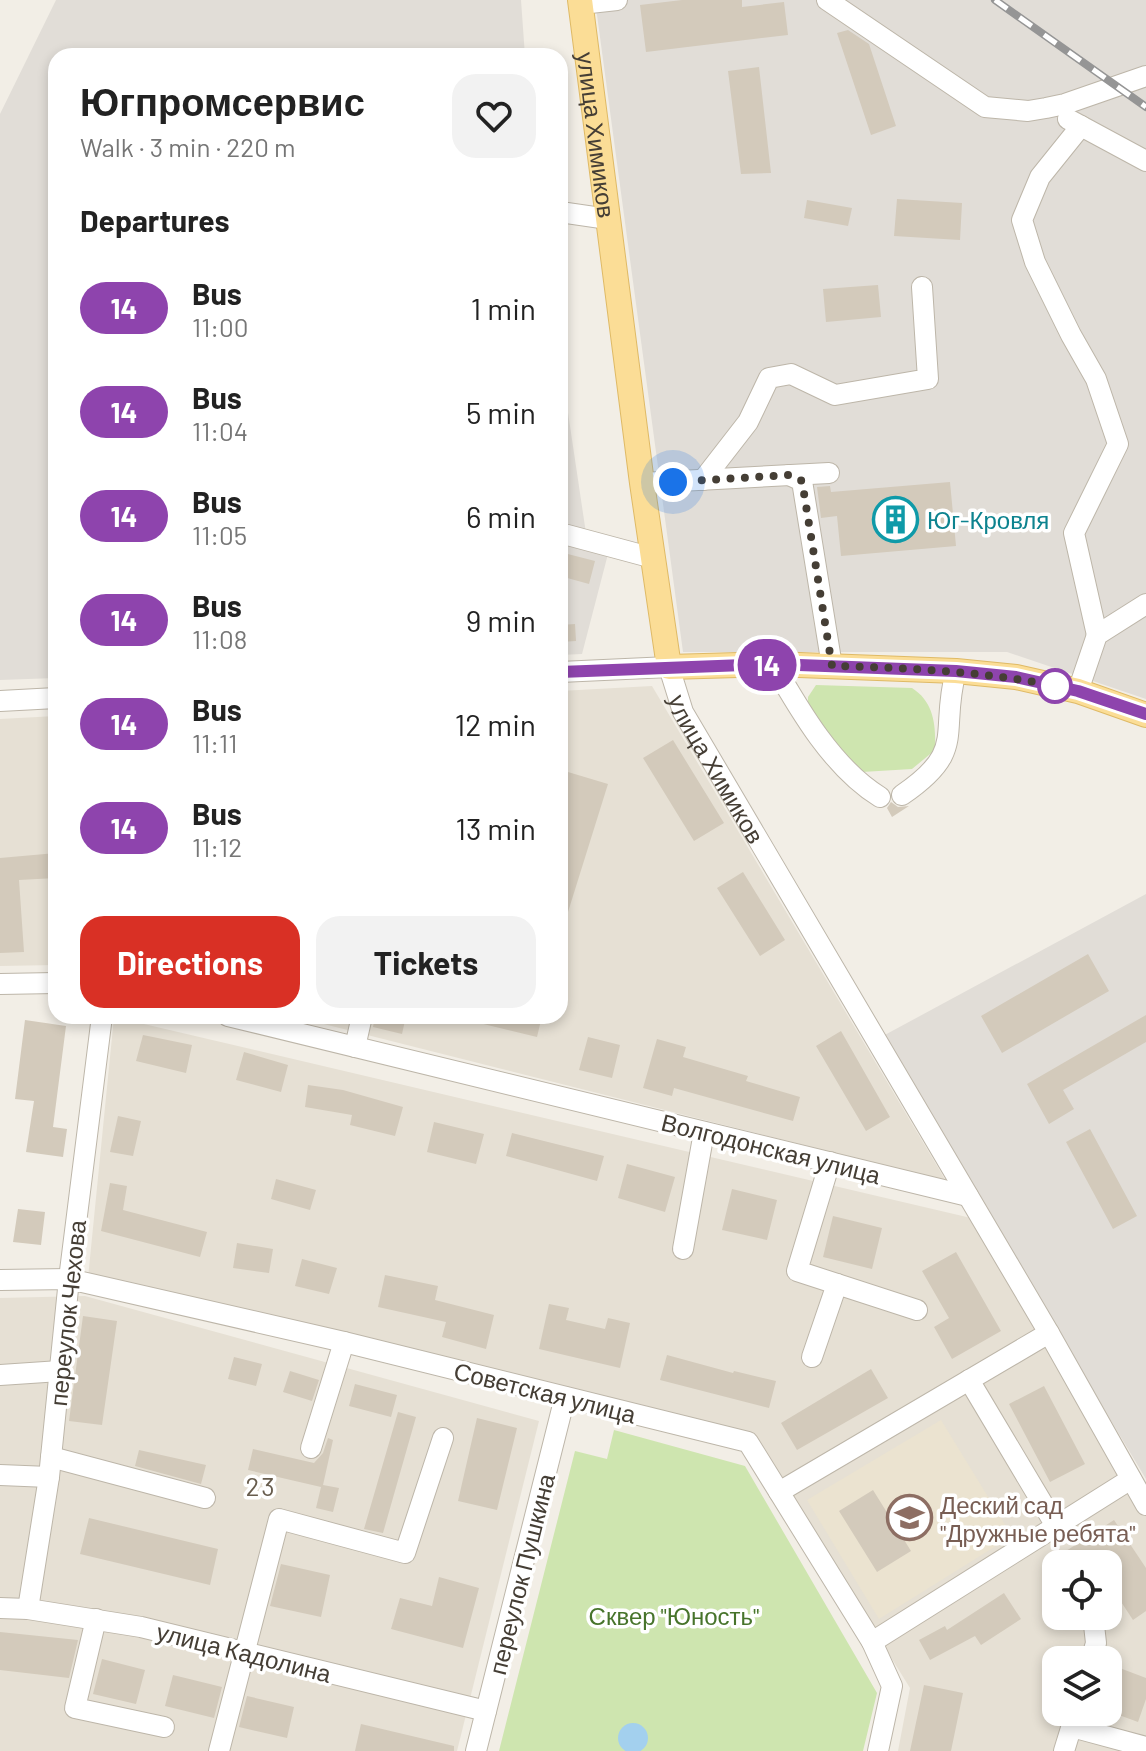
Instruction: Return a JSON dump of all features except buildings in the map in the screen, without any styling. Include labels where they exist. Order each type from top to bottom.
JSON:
[{"type":"main road","name":"улица Химиков","points":[[580,2],[669,667]]},
{"type":"main road","points":[[669,667],[773,664],[956,671],[1016,677],[1078,691],[1146,715]]},
{"type":"street","points":[[580,2],[617,0]]},
{"type":"street","points":[[827,0],[985,107],[1028,111],[1046,108],[1146,76]]},
{"type":"street","points":[[1046,108],[1146,161]]},
{"type":"street","points":[[1078,691],[1097,635],[1074,533],[1118,444],[1096,379],[1035,262],[1022,220],[1040,177],[1081,126]]},
{"type":"street","points":[[568,213],[608,219]]},
{"type":"street","points":[[703,480],[748,422],[769,378],[791,374],[835,395],[928,379],[922,287]]},
{"type":"street","points":[[642,483],[829,473]]},
{"type":"street","points":[[789,475],[802,481],[832,666]]},
{"type":"street","points":[[568,535],[653,558]]},
{"type":"street","points":[[1097,635],[1146,604]]},
{"type":"street","points":[[773,664],[808,726],[865,788],[880,797]]},
{"type":"street","points":[[568,672],[669,667]]},
{"type":"street","name":"улица Химиков","points":[[669,667],[683,712],[968,1196]]},
{"type":"street","points":[[902,795],[935,770],[946,751],[951,691],[956,671]]},
{"type":"street","points":[[0,701],[48,698]]},
{"type":"street","points":[[0,984],[48,983]]},
{"type":"street","name":"переулок Чехова","points":[[28,1609],[50,1467],[69,1279],[101,1024]]},
{"type":"street","name":"Волгодонская улица","points":[[261,1024],[968,1196]]},
{"type":"street","points":[[355,1047],[360,1024]]},
{"type":"street","points":[[683,1249],[704,1132]]},
{"type":"street","points":[[830,1162],[797,1271],[917,1310]]},
{"type":"street","points":[[968,1196],[1146,1505]]},
{"type":"street","name":"Советская улица","points":[[0,1280],[69,1279],[344,1342],[748,1442],[872,1642],[892,1686],[878,1751]]},
{"type":"street","points":[[812,1357],[837,1284]]},
{"type":"street","points":[[779,1492],[1049,1333]]},
{"type":"street","points":[[311,1448],[344,1342]]},
{"type":"street","points":[[0,1375],[60,1371]]},
{"type":"street","points":[[969,1380],[1056,1526]]},
{"type":"street","name":"переулок Пушкина","points":[[476,1751],[565,1397]]},
{"type":"street","points":[[219,1751],[279,1519],[405,1553],[443,1438]]},
{"type":"street","points":[[0,1475],[50,1467],[205,1498]]},
{"type":"street","points":[[872,1642],[1131,1479]]},
{"type":"street","name":"улица Кадолина","points":[[0,1608],[28,1609],[141,1627],[486,1711]]},
{"type":"street","points":[[96,1619],[75,1708],[164,1727]]},
{"type":"street","points":[[1064,1751],[1072,1726]]},
{"type":"street","points":[[1092,1726],[1146,1747]]},
{"type":"shaded area","points":[[56,0],[521,0],[524,48],[48,48],[48,678],[0,680],[0,114]]},
{"type":"shaded area","points":[[595,0],[1146,0],[1146,699],[1007,652],[683,652]]},
{"type":"shaded area","points":[[568,413],[590,552],[608,554],[582,654],[568,655]]},
{"type":"shaded area","points":[[652,686],[946,1181],[324,1024],[568,1024],[568,691]]},
{"type":"shaded area","points":[[48,716],[48,965],[0,966],[0,719]]},
{"type":"shaded area","points":[[1146,894],[1146,1479],[881,1037]]},
{"type":"shaded area","points":[[113,1024],[144,1024],[971,1218],[1146,1514],[1146,1751],[898,1751],[910,1688],[759,1445],[88,1278]]},
{"type":"shaded area","points":[[85,1296],[539,1421],[457,1751],[0,1751],[0,1298]]},
{"type":"shaded area","name":"Деский сад \"Дружные ребята\"","points":[[941,1420],[1012,1536],[879,1619],[807,1500]]},
{"type":"green space","points":[[816,685],[912,688],[925,700],[932,715],[935,750],[912,769],[862,772],[808,708],[808,697]]},
{"type":"green space","name":"Сквер \"Юность\"","points":[[614,1430],[745,1466],[877,1693],[863,1751],[499,1751],[575,1451],[607,1459]]},
{"type":"water","points":[[627,1724],[639,1724],[647,1732],[647,1744],[639,1752],[627,1752],[619,1744],[619,1732]]},
{"type":"railway","points":[[995,0],[1146,107]]},
{"type":"bus line","name":"14","points":[[568,672],[773,664],[956,671],[1016,677],[1078,691],[1146,714]]},
{"type":"place","name":"Юг-Кровля","points":[[896,519]]},
{"type":"place","name":"Деский сад \"Дружные ребята\"","points":[[909,1518]]},
{"type":"district","name":"23","points":[[261,1485]]},
{"type":"route","points":[[673,482],[789,475],[802,481],[832,666],[956,671],[1016,677],[1055,686]]}]
